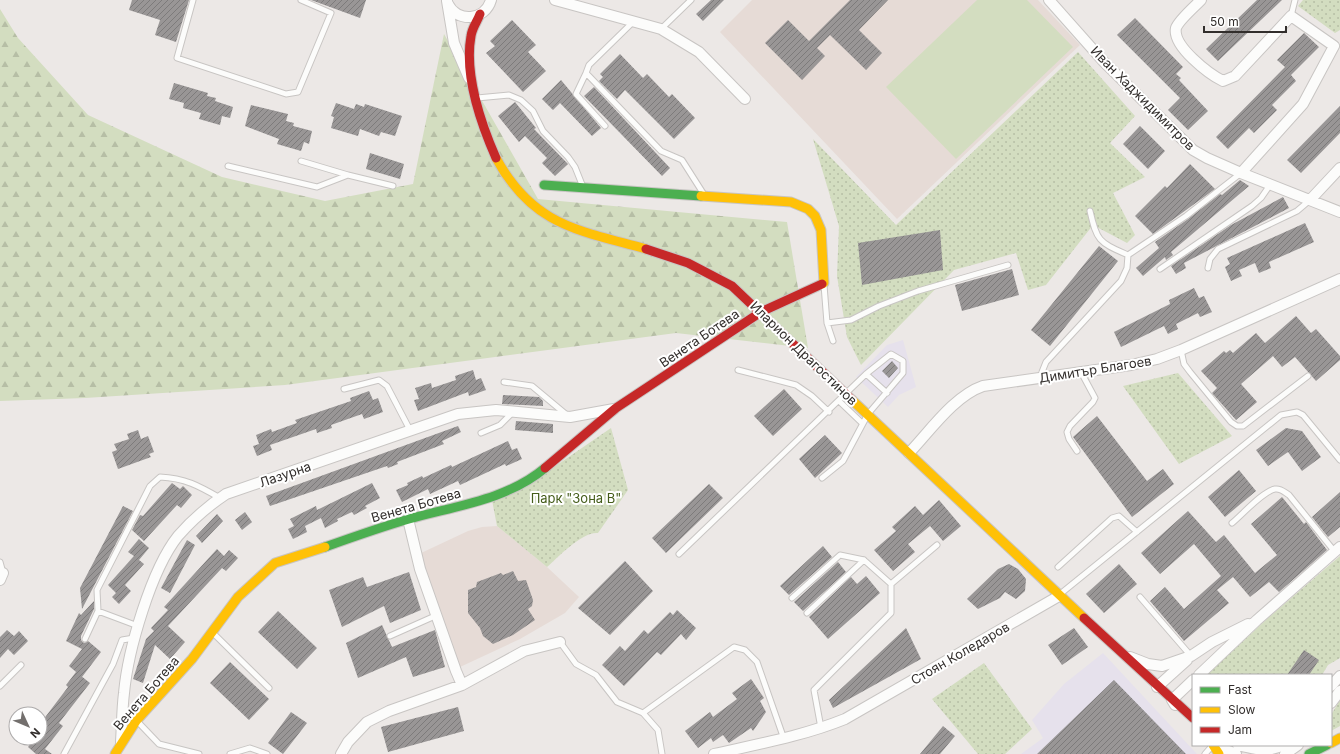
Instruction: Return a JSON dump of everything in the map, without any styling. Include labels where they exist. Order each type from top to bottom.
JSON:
[{"type":"street","points":[[447,1],[455,13],[467,18],[480,14],[486,10],[491,0]]},
{"type":"street","points":[[555,0],[580,3],[661,29],[699,52],[745,99]]},
{"type":"street","name":"Иван Хаджидимитров","points":[[1049,0],[1104,62],[1181,139],[1207,158],[1270,185],[1311,199],[1340,212]]},
{"type":"street","points":[[1201,0],[1176,26],[1175,35],[1178,43],[1211,76],[1223,81],[1235,76],[1291,16],[1337,44],[1303,104],[1241,173]]},
{"type":"street","name":"Иларион Драгостинов","points":[[447,1],[454,42],[475,94],[487,140],[496,159],[514,187],[543,214],[572,229],[676,257],[692,263],[732,286],[910,453],[1059,596]]},
{"type":"street","name":"Иларион Драгостинов","points":[[475,94],[470,37],[480,14]]},
{"type":"street","points":[[1311,199],[1340,168]]},
{"type":"street","points":[[544,185],[791,202],[808,210],[815,216],[820,226],[824,283]]},
{"type":"street","name":"Димитър Благоев","points":[[910,453],[959,400],[972,390],[983,386],[1131,365],[1157,359],[1181,350],[1340,279]]},
{"type":"street","name":"Венета Ботева","points":[[115,754],[121,742],[136,720],[192,659],[238,597],[275,563],[408,519],[492,496],[520,485],[534,477],[616,408],[761,312],[824,283]]},
{"type":"street","name":"Лазурна","points":[[121,742],[124,692],[135,638],[158,569],[178,537],[204,509],[220,498],[226,494],[458,414],[496,410],[570,418],[616,408]]},
{"type":"street","points":[[408,519],[420,568],[435,616],[462,685]]},
{"type":"street","points":[[1199,674],[1337,549]]},
{"type":"street","points":[[1059,596],[1157,687],[1192,717]]},
{"type":"street","name":"Стоян Коледаров","points":[[714,754],[784,739],[821,729],[866,708],[1059,596]]},
{"type":"street","points":[[1157,687],[1192,656],[1212,642],[1257,620]]},
{"type":"street","points":[[341,754],[348,742],[367,722],[389,711],[462,685],[524,651],[560,642]]},
{"type":"street","points":[[1123,654],[1155,666],[1162,666],[1192,656]]},
{"type":"street","points":[[1332,685],[1340,676]]},
{"type":"street","points":[[1172,700],[1192,681]]},
{"type":"street","points":[[1332,702],[1340,691]]},
{"type":"street","points":[[1172,700],[1192,723]]},
{"type":"street","points":[[1216,746],[1236,754]]},
{"type":"street","points":[[1242,746],[1259,750],[1270,750],[1280,746]]},
{"type":"street","points":[[1285,754],[1297,746]]},
{"type":"street","points":[[1309,754],[1325,746]]},
{"type":"street","points":[[1323,754],[1330,746]]},
{"type":"lane","points":[[193,0],[177,58],[286,94],[298,92],[332,13],[300,0]]},
{"type":"lane","points":[[661,29],[691,0]]},
{"type":"lane","points":[[1291,16],[1295,0]]},
{"type":"lane","points":[[606,126],[576,94],[589,65],[633,21]]},
{"type":"lane","points":[[586,73],[661,151],[682,160],[704,195]]},
{"type":"lane","points":[[475,94],[509,95],[521,100],[533,111],[543,131],[575,166],[583,187]]},
{"type":"lane","points":[[301,161],[393,186]]},
{"type":"lane","points":[[228,166],[317,187],[348,175]]},
{"type":"lane","points":[[1042,378],[1042,372],[1046,362],[1125,275],[1128,255],[1186,216],[1241,173]]},
{"type":"lane","points":[[1160,269],[1252,206],[1265,194],[1270,185]]},
{"type":"lane","points":[[1208,268],[1210,258],[1218,249],[1297,211],[1311,199]]},
{"type":"lane","points":[[1090,211],[1097,237],[1113,248],[1128,255]]},
{"type":"lane","points":[[827,323],[851,320],[880,306],[918,291],[1008,265]]},
{"type":"lane","points":[[824,283],[827,323],[833,341]]},
{"type":"lane","points":[[1181,350],[1184,364],[1231,422],[1237,426],[1243,426],[1308,376]]},
{"type":"lane","points":[[679,554],[829,412],[866,374],[891,354],[899,357],[903,361],[903,373],[887,394],[868,414],[843,460],[822,478]]},
{"type":"lane","points":[[738,370],[796,385],[812,396],[829,412]]},
{"type":"lane","points":[[1078,451],[1066,432],[1094,402],[1095,398],[1081,372]]},
{"type":"lane","points":[[866,374],[887,394]]},
{"type":"lane","points":[[344,389],[379,380],[387,386],[410,430]]},
{"type":"lane","points":[[504,382],[532,386],[570,418]]},
{"type":"lane","points":[[840,401],[862,423]]},
{"type":"lane","points":[[481,433],[500,425],[513,412]]},
{"type":"lane","points":[[1059,596],[1280,415],[1296,412],[1303,415],[1340,460]]},
{"type":"lane","points":[[85,639],[98,611],[97,590],[150,486],[160,477],[177,478],[193,483],[220,498]]},
{"type":"lane","points":[[1232,523],[1268,492],[1275,489],[1281,490],[1289,496],[1337,549]]},
{"type":"lane","points":[[1058,567],[1112,518],[1119,516],[1123,518],[1137,532]]},
{"type":"lane","points":[[891,584],[937,545]]},
{"type":"lane","points":[[792,598],[840,555],[864,560],[891,584],[891,613],[814,690],[821,729]]},
{"type":"lane","points":[[807,613],[864,560]]},
{"type":"lane","points":[[0,562],[1,576]]},
{"type":"lane","points":[[1140,597],[1192,656]]},
{"type":"lane","points":[[98,611],[138,626]]},
{"type":"lane","points":[[390,636],[435,616]]},
{"type":"lane","points":[[212,632],[269,688]]},
{"type":"lane","points":[[64,754],[113,664],[122,640],[135,638]]},
{"type":"lane","points":[[560,642],[576,664],[596,676],[617,702],[643,713],[658,730],[662,754]]},
{"type":"lane","points":[[643,713],[734,647],[745,650],[757,662],[784,739]]},
{"type":"lane","points":[[0,686],[21,665]]},
{"type":"lane","points":[[136,720],[159,744],[199,754]]},
{"type":"lane","points":[[1204,754],[1212,746]]},
{"type":"lane","points":[[230,754],[250,748],[267,754]]},
{"type":"shaded area","points":[[752,0],[1038,0],[1080,45],[897,219],[720,32]]},
{"type":"shaded area","points":[[903,340],[916,387],[899,395],[888,407],[856,377],[887,345]]},
{"type":"shaded area","points":[[497,526],[547,567],[579,597],[565,613],[520,639],[460,667],[430,589],[419,554],[468,531],[482,527]]},
{"type":"shaded area","points":[[1103,653],[1197,754],[1021,754],[1043,738],[1032,720],[1064,684]]},
{"type":"green space","points":[[977,0],[1027,0],[1073,47],[956,159],[886,87]]},
{"type":"green space","points":[[1303,0],[1340,0],[1340,30],[1335,33],[1298,6]]},
{"type":"green space","points":[[0,9],[18,38],[88,115],[222,177],[325,201],[413,184],[444,34],[538,199],[787,222],[808,348],[676,333],[285,385],[85,398],[0,401]]},
{"type":"green space","points":[[1078,52],[1135,116],[1110,143],[1145,177],[1113,193],[1135,235],[1127,243],[1093,225],[1046,285],[1028,290],[1016,253],[954,270],[861,365],[847,337],[837,276],[839,226],[813,139],[896,225]]},
{"type":"green space","points":[[1178,373],[1232,436],[1179,464],[1123,386]]},
{"type":"green space","name":"Парк \"Зона В\"","points":[[611,428],[628,490],[598,533],[592,533],[578,540],[547,567],[497,526],[492,500],[525,487]]},
{"type":"green space","points":[[1340,556],[1340,658],[1328,665],[1323,674],[1208,674],[1269,617]]},
{"type":"green space","points":[[984,663],[1032,729],[1005,754],[978,754],[932,699]]},
{"type":"green space","points":[[1340,700],[1340,726],[1332,730],[1332,713]]},
{"type":"building","points":[[132,0],[189,0],[176,42],[155,35],[160,20],[129,10]]},
{"type":"building","points":[[311,0],[366,0],[360,18]]},
{"type":"building","points":[[711,0],[724,0],[703,21],[696,14]]},
{"type":"building","points":[[850,0],[888,0],[859,30],[882,53],[866,70],[830,35],[817,48],[825,56],[802,80],[765,43],[788,20],[809,41]]},
{"type":"building","points":[[1257,0],[1282,0],[1218,61],[1206,49]]},
{"type":"building","points":[[1135,18],[1183,67],[1176,74],[1181,78],[1179,80],[1208,111],[1188,130],[1168,110],[1180,98],[1117,35]]},
{"type":"building","points":[[512,20],[536,45],[528,52],[546,71],[523,92],[486,53],[495,46],[490,41]]},
{"type":"building","points":[[1304,33],[1319,47],[1291,75],[1296,81],[1272,105],[1277,110],[1254,133],[1249,128],[1228,149],[1216,137],[1285,67],[1277,60]]},
{"type":"building","points":[[620,54],[643,78],[647,74],[669,97],[672,94],[695,118],[674,139],[625,90],[617,99],[599,81],[603,77],[600,74]]},
{"type":"building","points":[[561,80],[601,128],[592,136],[560,103],[553,110],[542,99]]},
{"type":"building","points":[[174,83],[208,93],[207,96],[216,98],[215,101],[233,107],[230,118],[222,116],[220,125],[199,119],[201,113],[183,108],[184,103],[169,99]]},
{"type":"building","points":[[594,87],[670,168],[662,176],[584,96]]},
{"type":"building","points":[[515,102],[536,128],[534,129],[568,164],[555,176],[542,163],[547,158],[525,136],[519,142],[498,116]]},
{"type":"building","points":[[336,103],[354,109],[356,104],[364,107],[365,104],[402,116],[395,136],[381,132],[379,136],[360,129],[358,136],[331,128],[334,117],[331,116]]},
{"type":"building","points":[[251,105],[288,114],[286,121],[294,123],[293,126],[312,131],[309,144],[304,142],[301,151],[277,144],[279,139],[245,126]]},
{"type":"building","points":[[1340,106],[1340,133],[1301,173],[1287,160]]},
{"type":"building","points":[[1140,126],[1165,151],[1148,169],[1123,144]]},
{"type":"building","points":[[370,153],[404,164],[400,179],[366,169]]},
{"type":"building","points":[[1190,164],[1215,189],[1153,234],[1135,216],[1165,186],[1167,188]]},
{"type":"building","points":[[1240,180],[1249,186],[1171,252],[1173,255],[1166,260],[1165,257],[1143,276],[1136,268],[1159,248],[1155,242],[1220,194],[1222,195]]},
{"type":"building","points":[[1283,197],[1289,208],[1184,263],[1186,268],[1176,274],[1171,266],[1231,225]]},
{"type":"building","points":[[1305,223],[1314,242],[1269,262],[1271,268],[1259,273],[1255,263],[1239,270],[1242,276],[1231,281],[1225,267],[1230,264],[1227,258]]},
{"type":"building","points":[[940,230],[943,270],[862,285],[858,243]]},
{"type":"building","points":[[1099,246],[1118,261],[1050,346],[1031,330]]},
{"type":"building","points":[[1012,269],[1019,295],[962,311],[955,285]]},
{"type":"building","points":[[1194,288],[1199,298],[1204,296],[1212,312],[1200,317],[1198,313],[1176,324],[1178,329],[1168,334],[1164,326],[1121,347],[1114,332],[1170,304],[1169,300]]},
{"type":"building","points":[[1296,316],[1311,333],[1316,329],[1340,356],[1340,360],[1316,381],[1295,357],[1282,367],[1273,356],[1241,384],[1257,402],[1236,420],[1212,393],[1217,388],[1201,371],[1224,351],[1226,353],[1230,350],[1233,353],[1256,333],[1265,343]]},
{"type":"building","points":[[892,361],[898,368],[889,378],[882,371]]},
{"type":"building","points":[[473,370],[476,380],[481,378],[486,390],[469,396],[468,392],[418,411],[414,400],[419,399],[415,388],[431,383],[432,388],[456,380],[455,376]]},
{"type":"building","points":[[784,389],[802,409],[773,436],[754,416]]},
{"type":"building","points":[[369,391],[373,400],[378,398],[383,412],[364,419],[362,414],[331,425],[332,428],[317,433],[316,429],[270,445],[272,450],[257,456],[253,446],[259,444],[256,435],[271,429],[272,432],[297,423],[295,420],[351,401],[350,398]]},
{"type":"building","points":[[503,395],[539,397],[543,401],[543,406],[502,404]]},
{"type":"building","points":[[1097,416],[1147,481],[1163,469],[1174,484],[1132,517],[1073,437]]},
{"type":"building","points":[[516,421],[553,424],[553,433],[515,430]]},
{"type":"building","points":[[458,426],[461,432],[442,441],[444,444],[397,462],[398,464],[388,468],[387,466],[270,506],[266,496]]},
{"type":"building","points":[[1286,428],[1302,431],[1321,457],[1302,471],[1288,452],[1268,466],[1256,450]]},
{"type":"building","points":[[138,430],[141,439],[148,436],[154,452],[149,454],[151,457],[118,469],[112,452],[117,450],[114,444],[129,439],[127,434]]},
{"type":"building","points":[[825,435],[842,453],[815,478],[799,459]]},
{"type":"building","points":[[508,441],[512,450],[517,448],[522,459],[506,466],[505,464],[460,485],[458,481],[430,494],[428,489],[402,502],[396,490],[408,485],[407,483],[422,476],[423,478],[451,465],[452,467]]},
{"type":"building","points":[[1239,470],[1256,491],[1225,517],[1208,497]]},
{"type":"building","points":[[172,483],[180,489],[183,486],[192,495],[181,508],[177,505],[144,541],[132,530],[140,515],[143,516]]},
{"type":"building","points":[[372,483],[380,498],[365,506],[367,508],[354,515],[352,512],[337,519],[338,521],[325,528],[321,518],[305,526],[307,532],[293,539],[288,529],[294,526],[290,519],[316,506],[317,510]]},
{"type":"building","points":[[709,484],[723,498],[666,553],[652,538]]},
{"type":"building","points":[[1340,492],[1340,527],[1328,537],[1312,517]]},
{"type":"building","points":[[1282,497],[1304,524],[1306,522],[1327,550],[1279,592],[1269,582],[1250,597],[1233,577],[1217,590],[1229,603],[1184,641],[1150,601],[1165,587],[1184,609],[1221,576],[1194,544],[1160,574],[1141,553],[1188,511],[1216,542],[1224,535],[1255,573],[1277,555],[1251,524]]},
{"type":"building","points":[[939,500],[961,526],[943,541],[930,526],[908,544],[915,552],[893,571],[874,550],[896,531],[892,527],[915,506],[923,515]]},
{"type":"building","points":[[123,506],[133,511],[82,609],[80,588]]},
{"type":"building","points":[[245,512],[252,522],[242,530],[235,520]]},
{"type":"building","points":[[217,514],[223,521],[202,543],[196,536]]},
{"type":"building","points":[[139,539],[149,548],[139,560],[144,564],[125,585],[131,591],[119,604],[112,597],[116,593],[108,585],[134,556],[128,552]]},
{"type":"building","points":[[187,540],[195,545],[170,593],[161,588]]},
{"type":"building","points":[[823,546],[832,557],[789,595],[780,586]]},
{"type":"building","points":[[217,549],[224,556],[229,550],[238,558],[226,571],[222,568],[168,626],[185,642],[170,659],[155,645],[143,683],[133,679],[146,639],[154,631],[151,628],[168,610],[164,607]]},
{"type":"building","points":[[625,561],[653,591],[610,635],[578,608]]},
{"type":"building","points":[[838,562],[846,572],[803,611],[794,602]]},
{"type":"building","points":[[1009,564],[1018,569],[1026,579],[1025,591],[1016,599],[1005,592],[1000,598],[978,609],[967,599],[998,569]]},
{"type":"building","points":[[1119,564],[1137,584],[1104,613],[1086,594]]},
{"type":"building","points":[[513,571],[518,581],[526,580],[533,600],[532,606],[528,609],[535,620],[513,635],[493,644],[483,636],[480,628],[468,613],[468,590],[476,587],[477,582],[501,573],[503,575]]},
{"type":"building","points":[[409,572],[421,610],[390,623],[384,606],[342,627],[329,590],[363,577],[367,587]]},
{"type":"building","points":[[866,576],[880,593],[828,639],[809,617],[851,577],[857,584]]},
{"type":"building","points":[[94,601],[94,609],[81,636],[81,640],[84,643],[88,641],[101,652],[82,677],[69,666],[82,649],[66,641],[79,613],[81,615]]},
{"type":"building","points":[[677,610],[696,628],[686,640],[681,634],[661,655],[657,652],[624,686],[602,665],[620,646],[625,651],[644,630],[648,634],[670,612],[673,615]]},
{"type":"building","points":[[278,611],[317,648],[297,669],[258,632]]},
{"type":"building","points":[[382,625],[392,647],[435,630],[445,667],[413,677],[406,657],[358,678],[346,643]]},
{"type":"building","points":[[906,628],[921,659],[833,708],[829,700]]},
{"type":"building","points":[[1074,628],[1088,647],[1062,665],[1048,645]]},
{"type":"building","points":[[7,630],[14,636],[19,631],[28,641],[14,655],[8,649],[0,658],[0,637]]},
{"type":"building","points":[[1304,650],[1319,660],[1310,674],[1288,674]]},
{"type":"building","points":[[230,662],[269,699],[249,720],[210,683]]},
{"type":"building","points":[[76,672],[90,683],[59,723],[63,726],[48,745],[48,713],[68,687],[66,685]]},
{"type":"building","points":[[751,679],[764,698],[760,701],[766,712],[753,731],[751,728],[729,743],[723,735],[713,742],[711,738],[698,748],[685,731],[710,712],[713,717],[737,699],[732,693]]},
{"type":"building","points":[[1114,680],[1186,754],[1037,754]]},
{"type":"building","points":[[458,707],[464,731],[388,752],[381,727]]},
{"type":"building","points":[[291,712],[307,723],[283,754],[268,743]]},
{"type":"building","points":[[943,726],[955,736],[940,754],[920,754]]},
{"type":"building","points":[[47,746],[45,749],[52,754],[36,754],[28,747]]},
{"type":"traffic: fast","points":[[544,185],[701,196]]},
{"type":"traffic: fast","points":[[325,547],[398,522],[462,506],[497,495],[514,488],[545,468]]},
{"type":"traffic: fast","points":[[1309,754],[1325,746]]},
{"type":"traffic: slow","points":[[496,158],[510,181],[525,198],[542,212],[559,222],[578,230],[646,249]]},
{"type":"traffic: slow","points":[[701,196],[791,202],[808,209],[815,216],[821,230],[824,283],[822,284]]},
{"type":"traffic: slow","points":[[852,400],[1084,618]]},
{"type":"traffic: slow","points":[[115,754],[136,721],[192,659],[238,597],[275,563],[325,547]]},
{"type":"traffic: slow","points":[[1332,742],[1340,738]]},
{"type":"traffic: slow","points":[[1214,746],[1219,754]]},
{"type":"traffic: jam","points":[[480,14],[472,33],[469,51],[470,66],[475,98],[496,158]]},
{"type":"traffic: jam","points":[[646,249],[688,263],[732,286],[852,400]]},
{"type":"traffic: jam","points":[[545,468],[616,408],[761,312],[822,284]]},
{"type":"traffic: jam","points":[[1084,618],[1192,717]]}]
